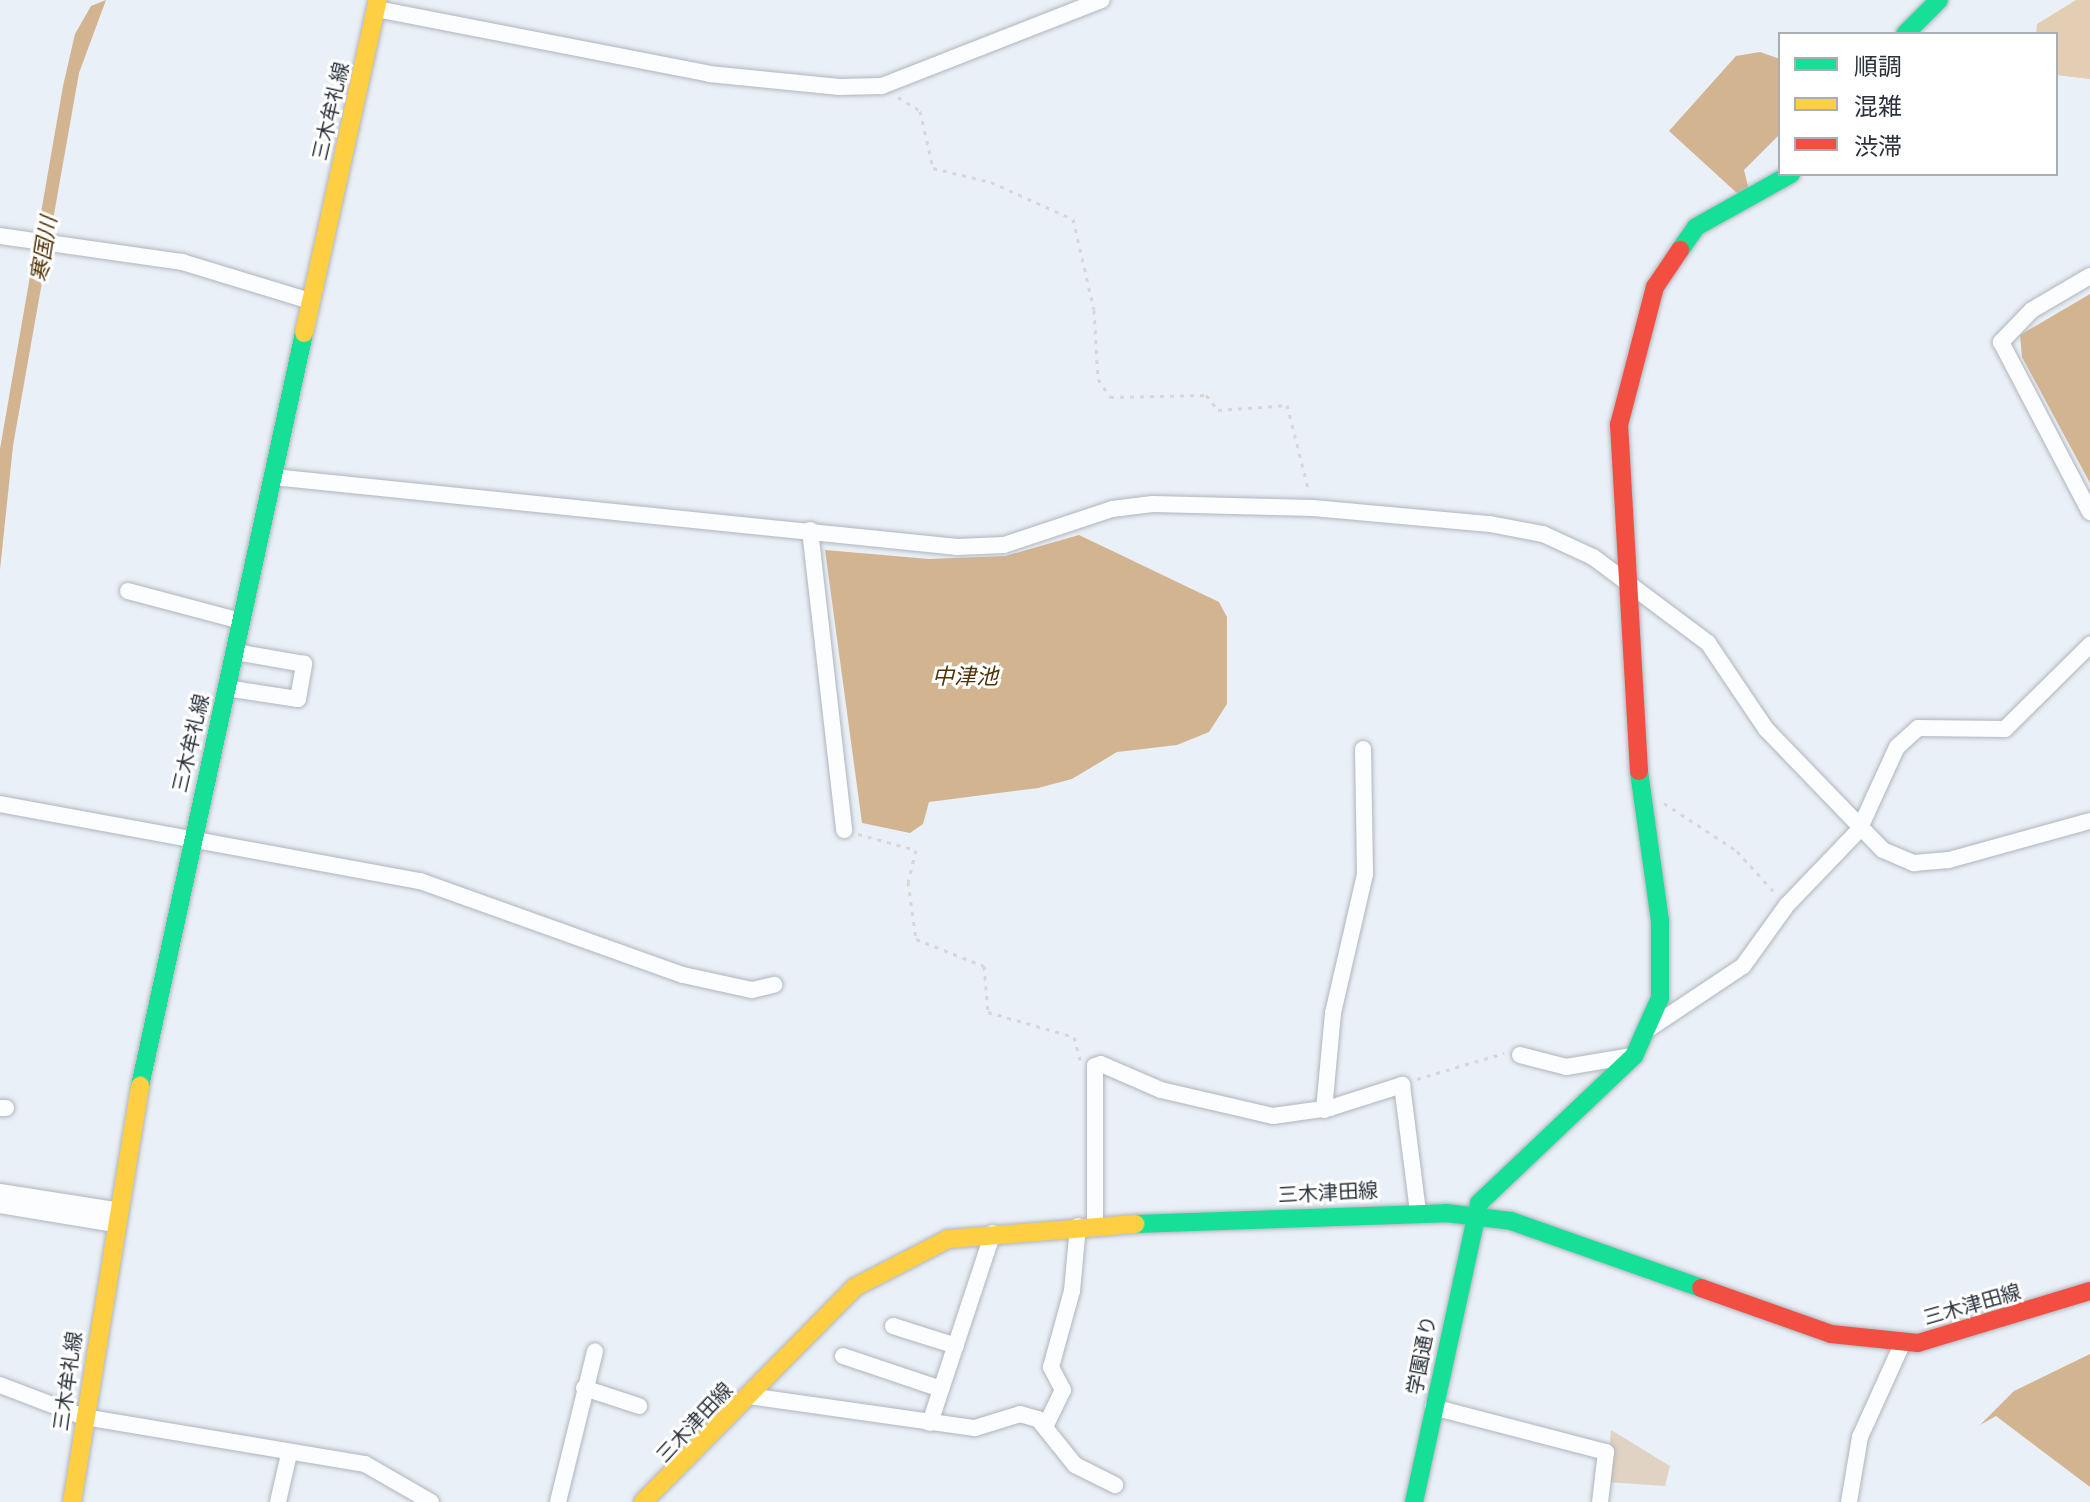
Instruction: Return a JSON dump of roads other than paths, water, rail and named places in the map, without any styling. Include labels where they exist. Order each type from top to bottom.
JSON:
[{"type":"main road","points":[[1907,32],[1939,0]]},
{"type":"main road","name":"三木牟礼線","points":[[72,1502],[114,1217],[190,840],[235,652],[377,5]]},
{"type":"main road","points":[[1473,1217],[1486,1191],[1634,1056],[1650,1028],[1663,956],[1642,795],[1624,576],[1619,425],[1633,350],[1655,287],[1696,227],[1787,176]]},
{"type":"main road","name":"三木津田線","points":[[643,1502],[855,1287],[948,1239],[1086,1226],[1418,1211],[1536,1229],[1831,1334],[1903,1342],[2090,1291]]},
{"type":"main road","name":"学園通り","points":[[1414,1502],[1473,1217]]},
{"type":"street","points":[[377,5],[709,74],[794,86],[882,86],[1102,0]]},
{"type":"street","points":[[0,236],[213,268],[310,301]]},
{"type":"street","points":[[2090,276],[2032,310],[2001,342],[2090,512]]},
{"type":"street","points":[[273,477],[957,547],[1004,545],[1140,506],[1313,508],[1543,534],[1624,576],[1708,643],[1766,729],[1859,830],[1914,863],[2090,821]]},
{"type":"street","points":[[810,530],[844,830]]},
{"type":"street","points":[[128,591],[241,621]]},
{"type":"street","points":[[1650,1028],[1743,966],[1784,910],[1859,830],[1897,747],[1918,728],[2005,729],[2090,645]]},
{"type":"street","points":[[226,688],[298,699],[304,664],[235,652]]},
{"type":"street","points":[[1324,1110],[1333,1013],[1365,874],[1363,749]]},
{"type":"street","points":[[0,804],[420,881],[683,975],[752,990],[774,985]]},
{"type":"street","points":[[1520,1055],[1566,1067],[1634,1056]]},
{"type":"street","points":[[1045,1427],[1063,1390],[1051,1367],[1086,1226],[1095,1066],[1273,1116],[1324,1110],[1402,1085],[1418,1211]]},
{"type":"street","points":[[0,1192],[114,1217]]},
{"type":"street","points":[[0,1205],[114,1217]]},
{"type":"street","points":[[930,1423],[993,1233]]},
{"type":"street","points":[[893,1326],[956,1346]]},
{"type":"street","points":[[1849,1502],[1860,1437],[1903,1342]]},
{"type":"street","points":[[558,1502],[595,1351]]},
{"type":"street","points":[[843,1356],[941,1389]]},
{"type":"street","points":[[0,1385],[84,1417],[289,1454],[365,1464],[431,1502]]},
{"type":"street","points":[[584,1388],[639,1406]]},
{"type":"street","points":[[749,1396],[975,1428],[1020,1414],[1045,1427],[1075,1465],[1115,1485]]},
{"type":"street","points":[[1433,1407],[1606,1452],[1600,1502]]},
{"type":"street","points":[[278,1502],[289,1454]]},
{"type":"water","name":"寒国川","points":[[106,0],[79,73],[13,446],[0,570],[0,449],[63,86],[75,34],[91,6]]},
{"type":"water","points":[[1760,52],[1778,58],[1778,136],[1744,170],[1749,190],[1739,195],[1669,131],[1736,56]]},
{"type":"water","points":[[2090,294],[2090,483],[2022,357],[2020,335]]},
{"type":"water","name":"中津池","points":[[1079,535],[1219,602],[1227,617],[1227,704],[1209,732],[1177,745],[1117,752],[1072,779],[1038,788],[929,802],[923,824],[910,833],[862,823],[825,550],[929,559],[1005,556]]},
{"type":"water","points":[[2090,1354],[2090,1487],[1996,1416],[1980,1425],[2014,1391]]}]
